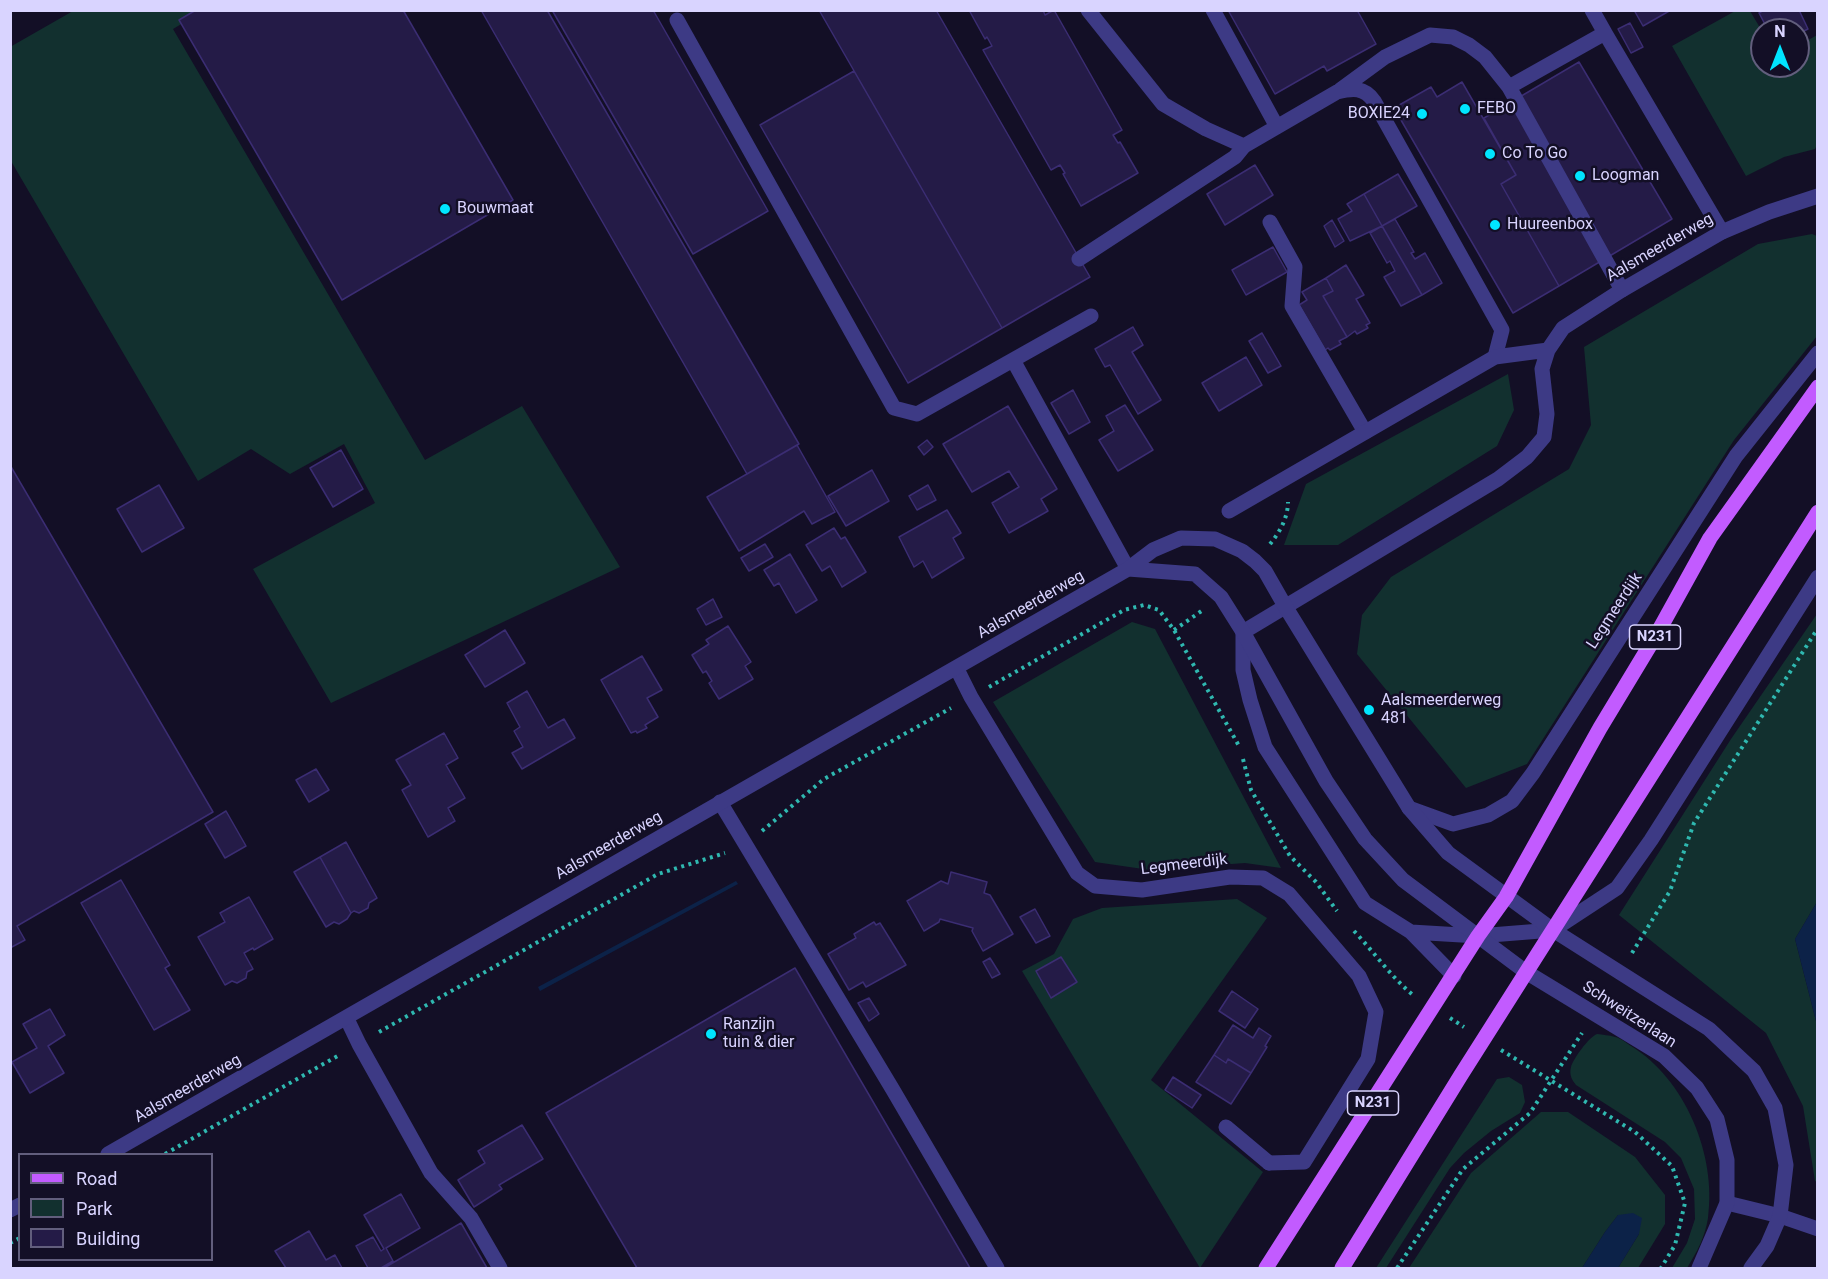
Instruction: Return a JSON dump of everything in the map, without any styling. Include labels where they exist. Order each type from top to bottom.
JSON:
[{"type":"main road","name":"N231","points":[[1266,1269],[1478,936],[1506,897],[1710,538],[1818,387]]},
{"type":"main road","points":[[1342,1269],[1526,972],[1818,512]]},
{"type":"street","points":[[1088,10],[1163,104],[1206,129],[1244,146]]},
{"type":"street","points":[[1213,10],[1277,127]]},
{"type":"street","points":[[1592,10],[1722,232]]},
{"type":"street","points":[[677,20],[894,408],[917,414],[1091,316]]},
{"type":"street","points":[[1509,87],[1605,33]]},
{"type":"street","points":[[1079,259],[1235,157],[1244,146],[1337,92],[1384,57],[1430,35],[1453,37],[1469,45],[1485,57],[1509,87],[1622,290]]},
{"type":"street","points":[[1337,92],[1350,88],[1361,90],[1368,93],[1374,101],[1502,330],[1495,357]]},
{"type":"street","name":"Aalsmeerderweg","points":[[1243,632],[1498,479],[1527,457],[1544,437],[1547,414],[1542,369],[1548,350],[1563,328],[1622,290],[1722,232],[1769,212],[1814,201]]},
{"type":"street","points":[[1270,222],[1296,267],[1292,306],[1365,432]]},
{"type":"street","points":[[1229,511],[1495,357],[1548,350]]},
{"type":"street","name":"Legmeerdijk","points":[[1409,808],[1454,824],[1488,815],[1512,801],[1533,773],[1736,456],[1818,353]]},
{"type":"street","points":[[1013,360],[1128,569],[1195,574],[1221,597],[1326,781],[1365,839],[1403,880],[1478,936]]},
{"type":"street","name":"Aalsmeerderweg","points":[[112,1153],[348,1019],[720,802],[957,669],[1128,569],[1153,550],[1181,538],[1215,540],[1242,551],[1265,571],[1409,808],[1448,853],[1506,897]]},
{"type":"street","points":[[1411,932],[1478,936],[1553,930],[1617,888],[1651,840],[1818,577]]},
{"type":"street","points":[[1243,632],[1244,670],[1250,700],[1265,747],[1365,903],[1411,932],[1454,976]]},
{"type":"street","name":"Legmeerdijk","points":[[957,669],[971,697],[1077,873],[1095,886],[1142,890],[1230,877],[1263,878],[1289,894],[1359,976],[1376,1012],[1368,1059],[1304,1162],[1269,1163],[1226,1127]]},
{"type":"street","points":[[720,802],[743,844],[887,1079],[997,1269]]},
{"type":"street","name":"Schweitzerlaan","points":[[1506,897],[1553,930],[1709,1029],[1754,1071],[1775,1108],[1786,1165],[1780,1216],[1767,1246],[1751,1269]]},
{"type":"street","name":"Schweitzerlaan","points":[[1478,936],[1526,972],[1664,1056],[1697,1088],[1717,1119],[1726,1160],[1726,1203],[1699,1269]]},
{"type":"street","points":[[348,1019],[359,1044],[431,1173],[471,1218],[500,1269]]},
{"type":"street","points":[[1726,1203],[1780,1216],[1818,1229]]},
{"type":"path","points":[[168,1153],[658,874],[728,852],[743,844],[772,824],[824,779],[1124,610],[1144,605],[1159,610],[1174,630]]},
{"type":"path","points":[[1434,1008],[1635,1132],[1672,1166],[1685,1203],[1676,1245],[1661,1269]]},
{"type":"green space","points":[[1737,10],[1750,11],[1754,18],[1750,18],[1750,78],[1810,78],[1810,39],[1817,35],[1817,145],[1815,149],[1784,157],[1746,176],[1672,46]]},
{"type":"green space","points":[[73,11],[203,11],[173,29],[425,460],[522,406],[620,567],[331,703],[253,569],[375,503],[344,444],[290,474],[251,449],[198,481],[11,161],[10,47]]},
{"type":"green space","points":[[1812,234],[1817,236],[1817,336],[1734,440],[1527,764],[1466,788],[1357,654],[1362,615],[1391,577],[1569,469],[1591,425],[1584,347],[1758,244]]},
{"type":"green space","points":[[1508,374],[1514,410],[1497,446],[1338,545],[1284,545],[1306,484]]},
{"type":"green space","points":[[1817,614],[1817,902],[1795,939],[1817,1025],[1817,1182],[1803,1106],[1766,1033],[1619,915],[1731,739]]},
{"type":"green space","points":[[1132,622],[1155,629],[1281,868],[1245,863],[1150,870],[1095,862],[993,702]]},
{"type":"green space","points":[[1237,899],[1267,918],[1151,1080],[1263,1172],[1200,1268],[1022,971],[1054,954],[1073,919],[1102,908]]},
{"type":"green space","points":[[1597,1034],[1619,1038],[1650,1060],[1667,1078],[1693,1121],[1702,1145],[1709,1194],[1705,1232],[1687,1268],[1672,1268],[1687,1243],[1695,1219],[1694,1189],[1681,1158],[1665,1142],[1576,1085],[1571,1077],[1571,1067],[1575,1059]]},
{"type":"green space","points":[[1509,1077],[1522,1085],[1525,1102],[1520,1113],[1491,1131],[1450,1168],[1386,1268],[1376,1268],[1497,1079]]},
{"type":"green space","points":[[1541,1112],[1568,1112],[1635,1157],[1665,1195],[1665,1224],[1638,1268],[1618,1268],[1639,1234],[1618,1215],[1582,1268],[1409,1268],[1471,1173]]},
{"type":"water","points":[[736,881],[738,884],[540,991],[538,987]]},
{"type":"water","points":[[1817,902],[1817,1025],[1795,939]]},
{"type":"water","points":[[1633,1213],[1642,1218],[1639,1234],[1618,1268],[1582,1268],[1618,1215]]},
{"type":"building","points":[[196,10],[403,10],[513,200],[342,300],[179,20]]},
{"type":"building","points":[[481,10],[547,10],[799,444],[747,474]]},
{"type":"building","points":[[552,10],[653,10],[768,211],[693,254]]},
{"type":"building","points":[[819,10],[936,10],[1090,277],[1002,328]]},
{"type":"building","points":[[969,10],[1043,10],[1045,15],[1054,10],[1122,130],[1113,135],[1118,143],[1120,142],[1138,173],[1081,206],[1060,165],[1051,170],[983,50],[992,46],[987,37],[985,39]]},
{"type":"building","points":[[1228,10],[1357,10],[1376,44],[1327,71],[1324,66],[1275,94]]},
{"type":"building","points":[[1634,10],[1671,10],[1643,26]]},
{"type":"building","points":[[1764,10],[1799,10],[1803,18],[1762,18],[1759,13]]},
{"type":"building","points":[[1630,23],[1643,47],[1631,53],[1618,29]]},
{"type":"building","points":[[1579,62],[1672,219],[1559,286],[1501,184],[1516,175],[1484,118]]},
{"type":"building","points":[[854,71],[1002,328],[908,383],[760,125]]},
{"type":"building","points":[[1462,82],[1516,175],[1501,184],[1559,286],[1513,313],[1394,108],[1431,87],[1437,97]]},
{"type":"building","points":[[1255,165],[1273,195],[1225,225],[1207,194]]},
{"type":"building","points":[[1398,174],[1417,206],[1382,226],[1364,194]]},
{"type":"building","points":[[1364,194],[1382,226],[1350,241],[1338,219],[1352,211],[1347,204]]},
{"type":"building","points":[[1395,219],[1414,252],[1411,253],[1415,259],[1425,253],[1442,283],[1422,295],[1382,226]]},
{"type":"building","points":[[1332,220],[1344,241],[1335,247],[1324,226]]},
{"type":"building","points":[[1382,226],[1422,295],[1401,306],[1384,277],[1395,271],[1390,261],[1387,263],[1370,233]]},
{"type":"building","points":[[1273,247],[1287,272],[1246,295],[1232,270]]},
{"type":"building","points":[[1346,265],[1364,295],[1356,299],[1370,323],[1366,325],[1368,328],[1357,334],[1355,331],[1347,337],[1323,296],[1333,291],[1326,278]]},
{"type":"building","points":[[1326,278],[1333,291],[1323,296],[1347,337],[1339,341],[1341,344],[1330,350],[1328,348],[1325,350],[1299,305],[1307,300],[1302,292]]},
{"type":"building","points":[[1133,327],[1143,345],[1132,352],[1161,400],[1138,414],[1110,365],[1105,367],[1095,349]]},
{"type":"building","points":[[1262,333],[1281,366],[1268,373],[1249,341]]},
{"type":"building","points":[[1246,357],[1262,385],[1219,411],[1202,383]]},
{"type":"building","points":[[1073,390],[1090,422],[1069,434],[1051,403]]},
{"type":"building","points":[[1125,405],[1153,450],[1118,471],[1099,440],[1114,431],[1106,416]]},
{"type":"building","points":[[1008,406],[1057,489],[1041,499],[1048,511],[1009,533],[992,503],[1019,487],[1009,471],[972,492],[943,444]]},
{"type":"building","points":[[927,440],[933,447],[924,455],[918,447]]},
{"type":"building","points":[[797,445],[835,512],[812,524],[804,511],[739,551],[707,497]]},
{"type":"building","points":[[341,450],[363,489],[333,507],[310,468]]},
{"type":"building","points":[[10,465],[213,812],[17,926],[25,940],[10,948]]},
{"type":"building","points":[[872,470],[889,501],[846,526],[828,496]]},
{"type":"building","points":[[159,485],[184,528],[142,552],[117,509]]},
{"type":"building","points":[[928,485],[936,500],[917,510],[909,496]]},
{"type":"building","points":[[947,510],[961,533],[953,538],[964,558],[932,578],[923,561],[914,567],[899,537]]},
{"type":"building","points":[[834,528],[841,539],[845,537],[866,572],[842,587],[830,566],[822,571],[806,545]]},
{"type":"building","points":[[765,544],[773,557],[749,571],[741,558]]},
{"type":"building","points":[[790,554],[817,600],[796,613],[779,583],[774,586],[764,570]]},
{"type":"building","points":[[713,599],[722,617],[706,625],[697,609]]},
{"type":"building","points":[[728,626],[751,662],[745,666],[753,679],[719,699],[709,683],[712,681],[706,671],[703,673],[692,655],[709,644],[706,640]]},
{"type":"building","points":[[505,630],[525,663],[485,687],[465,655]]},
{"type":"building","points":[[642,656],[662,690],[647,698],[658,717],[645,725],[647,728],[631,733],[601,680]]},
{"type":"building","points":[[527,691],[548,728],[564,719],[575,738],[522,769],[512,753],[523,747],[514,731],[520,727],[507,703]]},
{"type":"building","points":[[444,733],[458,758],[446,765],[465,798],[448,808],[455,821],[428,837],[402,790],[411,785],[396,760]]},
{"type":"building","points":[[316,769],[329,790],[309,802],[296,780]]},
{"type":"building","points":[[226,811],[246,846],[225,858],[205,824]]},
{"type":"building","points":[[346,842],[377,898],[369,903],[368,908],[359,913],[354,911],[351,913],[320,857]]},
{"type":"building","points":[[320,857],[351,913],[339,924],[334,922],[326,927],[294,872]]},
{"type":"building","points":[[951,872],[987,882],[984,893],[990,895],[1013,934],[983,951],[972,931],[973,928],[940,919],[924,931],[907,901],[941,881],[948,884]]},
{"type":"building","points":[[121,880],[170,965],[165,968],[190,1010],[154,1030],[81,903]]},
{"type":"building","points":[[249,897],[273,939],[244,953],[253,969],[247,972],[246,978],[237,983],[232,981],[225,985],[198,937],[225,922],[220,913]]},
{"type":"building","points":[[1035,909],[1050,936],[1036,943],[1020,917]]},
{"type":"building","points":[[874,922],[876,925],[880,923],[906,965],[866,987],[863,982],[849,990],[828,954],[856,938],[854,934]]},
{"type":"building","points":[[1061,957],[1077,982],[1051,998],[1036,971]]},
{"type":"building","points":[[990,958],[1000,974],[992,978],[983,962]]},
{"type":"building","points":[[795,968],[970,1268],[637,1268],[546,1113]]},
{"type":"building","points":[[1232,991],[1258,1009],[1245,1028],[1219,1011]]},
{"type":"building","points":[[869,998],[879,1014],[869,1021],[858,1003]]},
{"type":"building","points":[[50,1009],[65,1035],[48,1046],[64,1073],[30,1093],[12,1062],[37,1048],[23,1024]]},
{"type":"building","points":[[1233,1025],[1253,1038],[1259,1028],[1271,1036],[1251,1073],[1228,1059],[1226,1063],[1214,1055]]},
{"type":"building","points":[[1214,1055],[1226,1063],[1228,1059],[1251,1073],[1231,1104],[1196,1082]]},
{"type":"building","points":[[1173,1077],[1201,1095],[1192,1108],[1165,1090]]},
{"type":"building","points":[[522,1125],[543,1159],[499,1185],[502,1189],[474,1207],[458,1180],[485,1163],[478,1151]]},
{"type":"building","points":[[401,1194],[420,1228],[386,1248],[393,1261],[381,1268],[368,1268],[356,1246],[373,1237],[381,1251],[384,1249],[364,1215]]},
{"type":"building","points":[[461,1223],[487,1268],[384,1268]]},
{"type":"building","points":[[309,1231],[326,1260],[335,1255],[342,1268],[286,1268],[275,1251]]},
{"type":"place","name":"FEBO","points":[[1465,109]]},
{"type":"place","name":"BOXIE24","points":[[1422,114]]},
{"type":"place","name":"Co To Go","points":[[1490,154]]},
{"type":"place","name":"Loogman","points":[[1580,176]]},
{"type":"place","name":"Bouwmaat","points":[[445,209]]},
{"type":"place","name":"Huureenbox","points":[[1495,225]]},
{"type":"place","name":"Aalsmeerderweg 481","points":[[1369,710]]},
{"type":"place","name":"Ranzijn tuin & dier","points":[[711,1034]]}]
